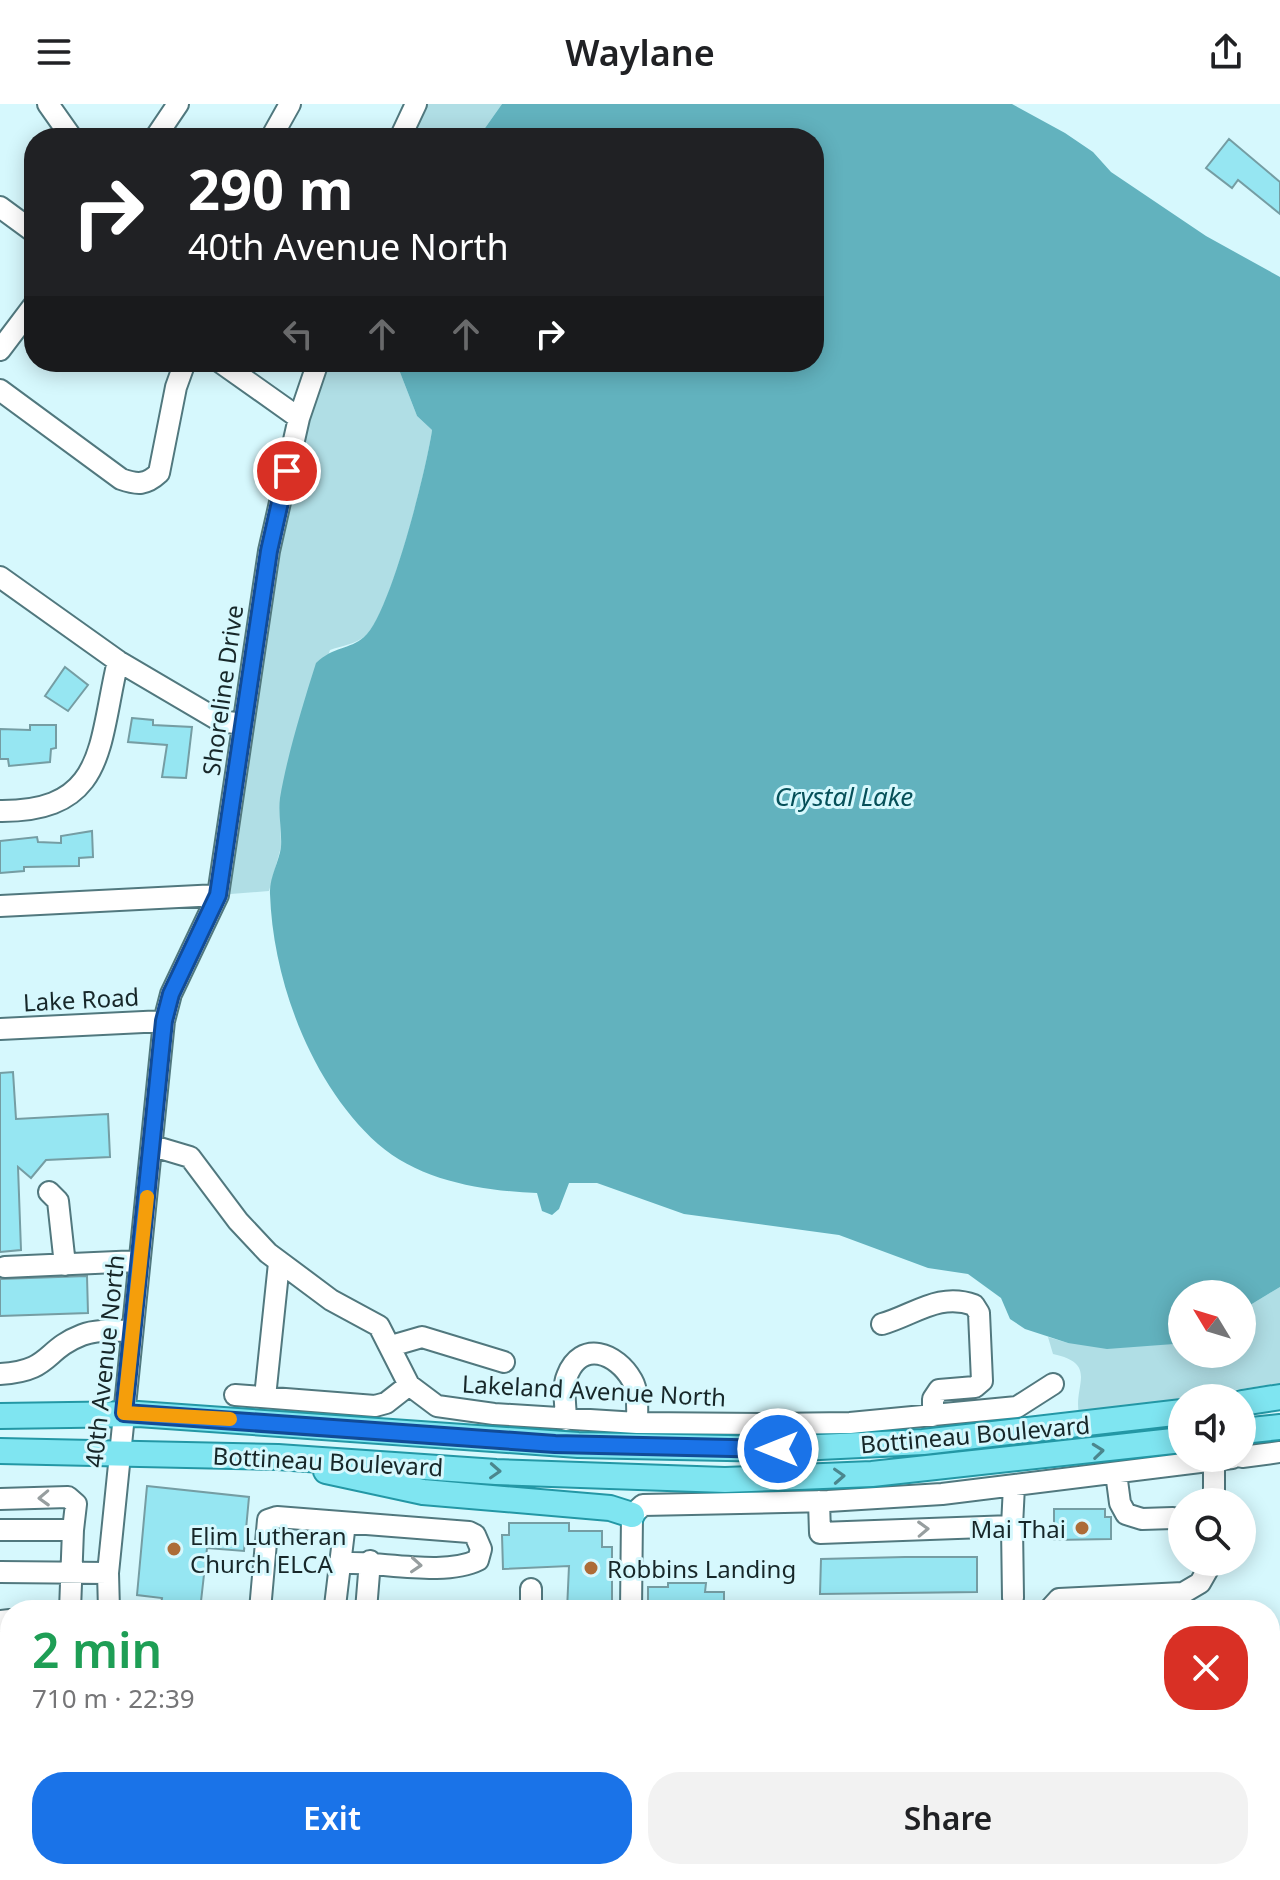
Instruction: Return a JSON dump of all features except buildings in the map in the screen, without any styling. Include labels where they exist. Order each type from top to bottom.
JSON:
[{"type":"main road","points":[[1256,1401],[1280,1397]]},
{"type":"main road","name":"Bottineau Boulevard","points":[[0,1416],[124,1413],[578,1445],[778,1449],[923,1442],[1168,1414]]},
{"type":"main road","points":[[1256,1430],[1280,1427]]},
{"type":"main road","name":"Bottineau Boulevard","points":[[0,1451],[278,1457],[653,1480],[886,1473],[1168,1442]]},
{"type":"main road","points":[[278,1457],[423,1492],[610,1508],[632,1515]]},
{"type":"street","points":[[48,104],[65,128]]},
{"type":"street","points":[[162,128],[178,104]]},
{"type":"street","points":[[277,128],[290,104]]},
{"type":"street","points":[[405,128],[416,104]]},
{"type":"street","points":[[0,207],[24,225]]},
{"type":"street","points":[[1,348],[24,318]]},
{"type":"street","points":[[0,390],[121,479],[138,484],[149,482],[159,473],[181,372]]},
{"type":"street","points":[[234,372],[299,418]]},
{"type":"street","name":"Shoreline Drive","points":[[164,1021],[171,994],[218,895],[269,551],[299,418],[315,372]]},
{"type":"street","points":[[0,577],[118,661],[220,721],[243,724]]},
{"type":"street","points":[[0,811],[44,808],[62,801],[83,783],[96,758],[118,661]]},
{"type":"street","points":[[0,906],[218,895]]},
{"type":"street","name":"Lake Road","points":[[0,1029],[164,1021]]},
{"type":"street","name":"40th Avenue North","points":[[109,1600],[108,1573],[164,1021]]},
{"type":"street","points":[[153,1146],[190,1157],[238,1221],[279,1263],[331,1300],[379,1326],[409,1385],[386,1403],[375,1406],[235,1395]]},
{"type":"street","points":[[49,1192],[58,1201],[65,1265]]},
{"type":"street","points":[[5,1267],[139,1261]]},
{"type":"street","points":[[265,1397],[279,1263]]},
{"type":"street","points":[[882,1324],[925,1305],[950,1300],[974,1305],[979,1313],[982,1381],[975,1387],[939,1390],[933,1399],[933,1416]]},
{"type":"street","points":[[0,1374],[38,1368],[62,1346],[87,1333],[132,1331]]},
{"type":"street","points":[[391,1346],[422,1337],[504,1362]]},
{"type":"street","points":[[566,1420],[566,1378],[579,1358],[599,1351],[609,1355],[632,1379],[637,1423]]},
{"type":"street","name":"Lakeland Avenue North","points":[[409,1385],[423,1398],[450,1409],[566,1420],[850,1423],[1017,1407],[1053,1384]]},
{"type":"street","points":[[1256,1455],[1280,1452]]},
{"type":"street","points":[[631,1600],[632,1515],[643,1505],[819,1501],[976,1490],[1168,1466]]},
{"type":"street","points":[[1116,1473],[1120,1503],[1126,1514],[1142,1519],[1168,1518]]},
{"type":"street","points":[[1013,1598],[1014,1486]]},
{"type":"street","points":[[976,1490],[976,1527]]},
{"type":"street","points":[[0,1499],[68,1497],[76,1504],[71,1600]]},
{"type":"street","points":[[819,1501],[820,1533],[1012,1526]]},
{"type":"street","points":[[261,1600],[268,1520],[277,1517],[469,1532],[475,1535],[481,1549],[478,1560],[460,1568],[370,1561],[339,1563]]},
{"type":"street","points":[[336,1600],[345,1523]]},
{"type":"street","points":[[0,1530],[73,1530]]},
{"type":"street","points":[[367,1600],[370,1561]]},
{"type":"street","points":[[0,1572],[108,1573]]},
{"type":"street","points":[[1058,1600],[1170,1595],[1191,1591],[1205,1576]]},
{"type":"shaded area","points":[[416,104],[502,104],[485,128],[405,128]]},
{"type":"shaded area","points":[[315,372],[400,372],[417,416],[432,430],[415,506],[386,600],[365,636],[330,650],[287,767],[280,801],[281,847],[269,891],[218,895],[269,551]]},
{"type":"shaded area","points":[[1280,1287],[1280,1383],[1256,1387],[1256,1384],[1168,1384],[1168,1400],[1079,1414],[1080,1370],[1067,1358],[1053,1354],[1048,1337],[1068,1343],[1168,1344],[1168,1368],[1256,1368],[1256,1302]]},
{"type":"water","name":"Crystal Lake","points":[[502,104],[1012,104],[1093,152],[1111,172],[1206,236],[1280,277],[1280,1287],[1256,1302],[1256,1280],[1168,1280],[1168,1344],[1107,1349],[1068,1343],[1025,1329],[1010,1319],[1001,1298],[968,1274],[928,1268],[839,1235],[684,1214],[597,1183],[569,1183],[559,1209],[552,1215],[542,1211],[537,1193],[495,1190],[433,1175],[395,1157],[354,1120],[315,1061],[288,996],[273,927],[270,888],[281,847],[283,782],[316,663],[364,637],[374,624],[406,540],[432,430],[417,416],[400,372],[824,372],[824,128],[485,128]]},
{"type":"slow traffic","points":[[147,1197],[124,1413],[230,1419]]},
{"type":"place","name":"Mai Thai","points":[[1082,1528]]},
{"type":"place","name":"Elim Lutheran Church ELCA","points":[[174,1549]]},
{"type":"place","name":"Robbins Landing","points":[[591,1568]]},
{"type":"route","points":[[287,471],[269,551],[218,895],[171,994],[164,1021],[124,1413],[555,1444],[778,1449]]}]
